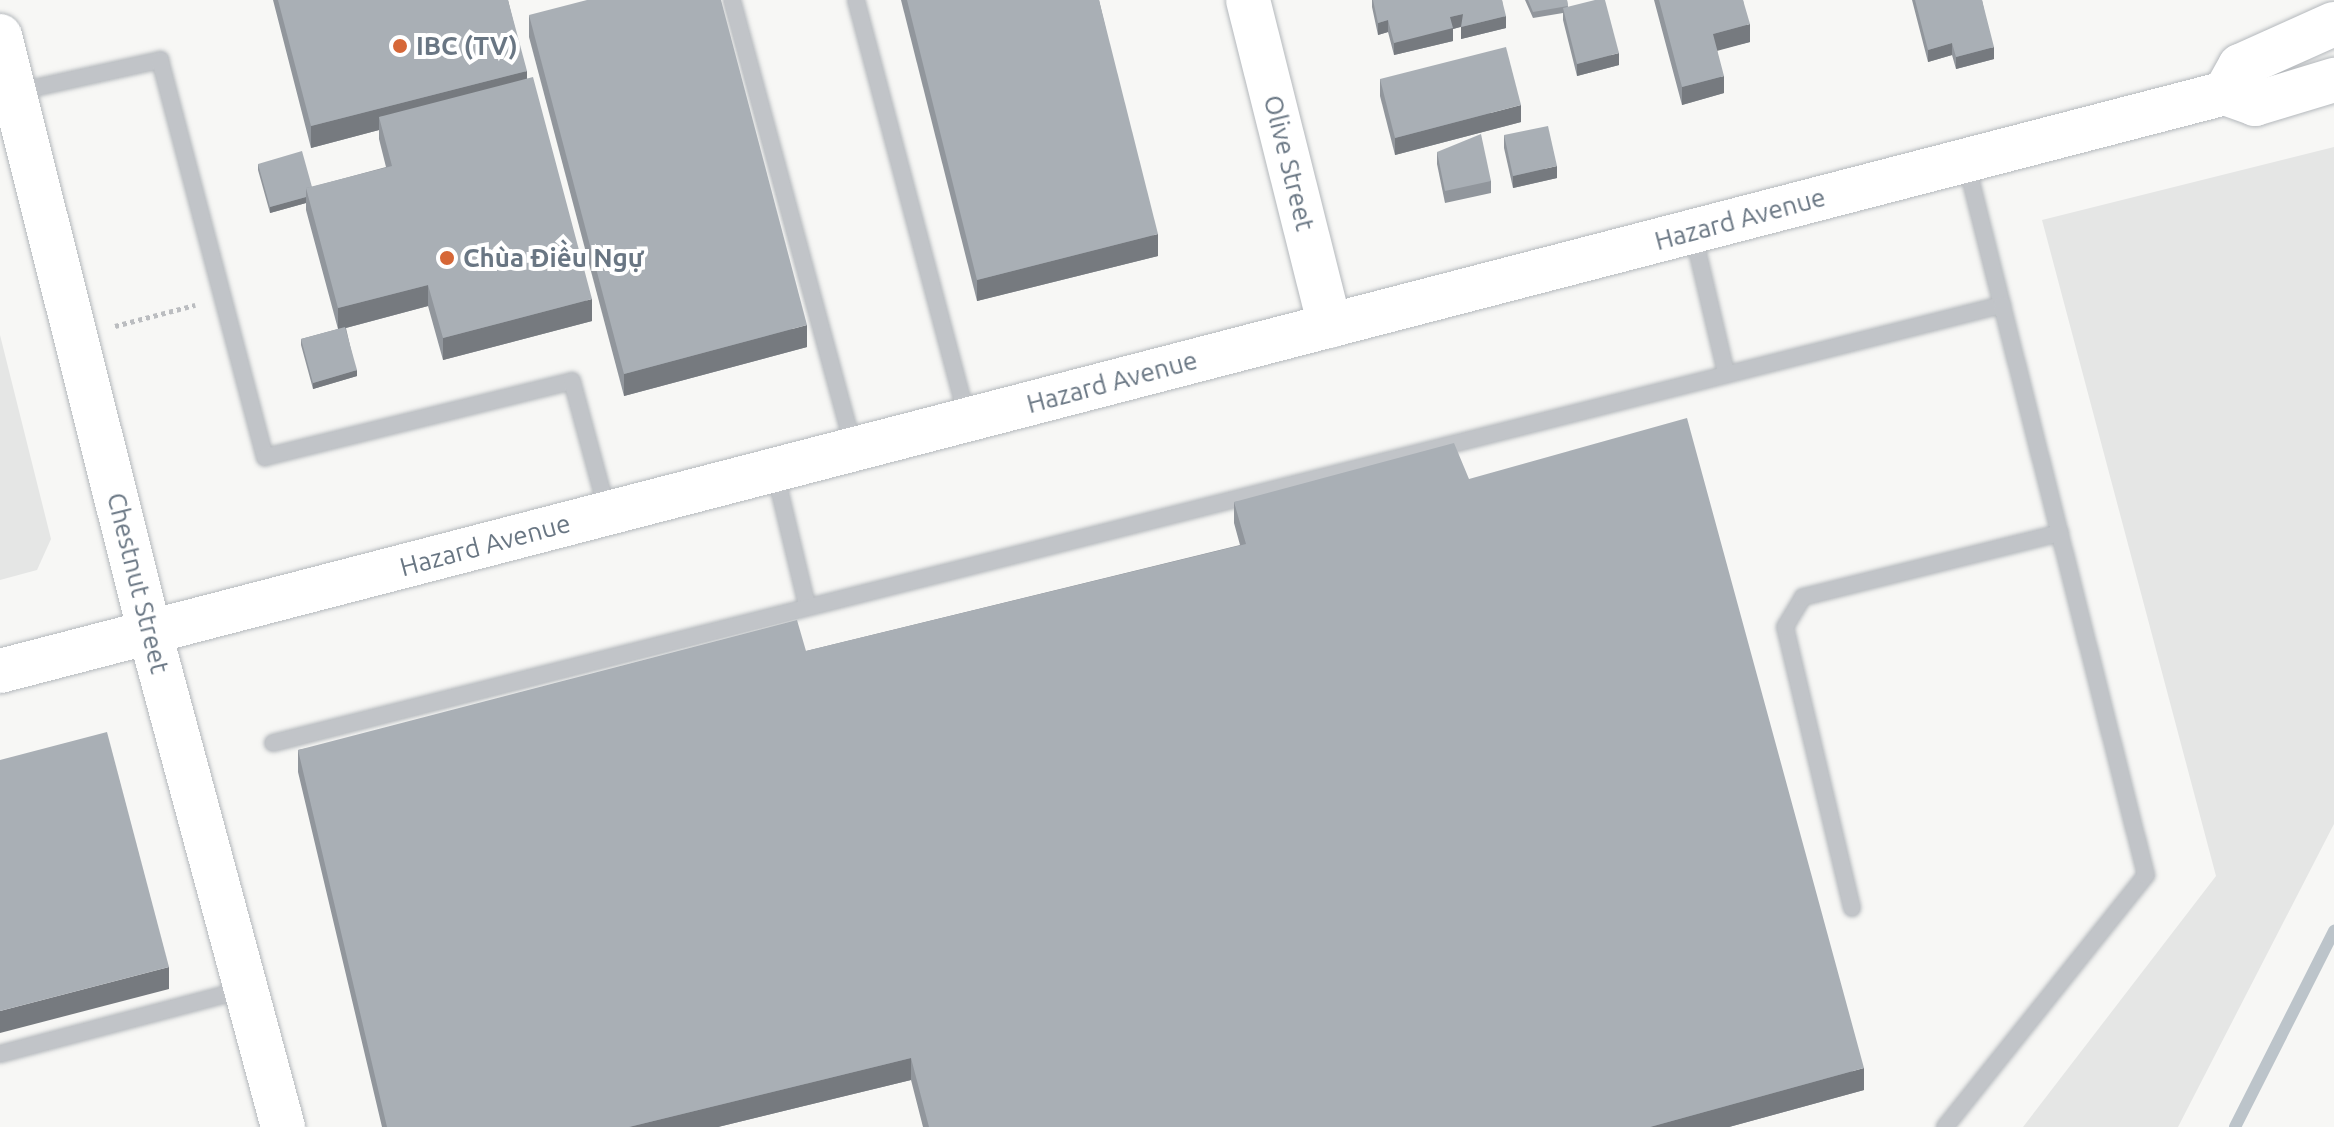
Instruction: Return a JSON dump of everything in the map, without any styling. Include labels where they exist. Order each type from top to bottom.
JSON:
[{"type":"street","name":"Olive Street","points":[[1248,0],[1330,326]]},
{"type":"street","points":[[2225,93],[2240,66],[2334,24]]},
{"type":"street","name":"Chestnut Street","points":[[1,42],[150,633],[283,1127]]},
{"type":"street","name":"Hazard Avenue","points":[[0,671],[2225,93],[2255,104],[2334,80]]},
{"type":"street","points":[[2284,97],[2334,107]]},
{"type":"lane","points":[[732,0],[854,450]]},
{"type":"lane","points":[[856,0],[968,420]]},
{"type":"lane","points":[[14,93],[160,60],[265,457],[572,381],[608,514]]},
{"type":"lane","points":[[1945,1127],[2146,875],[1965,161]]},
{"type":"lane","points":[[1693,231],[1726,373]]},
{"type":"lane","points":[[273,743],[807,605],[2002,305]]},
{"type":"lane","points":[[775,470],[807,605]]},
{"type":"lane","points":[[1852,908],[1785,627],[1803,597],[2060,533]]},
{"type":"lane","points":[[0,1054],[248,989]]},
{"type":"path","points":[[75,336],[223,298]]},
{"type":"shaded area","points":[[2334,147],[2334,824],[2178,1127],[2023,1127],[2216,876],[2042,220]]},
{"type":"shaded area","points":[[0,335],[51,539],[37,570],[0,580]]},
{"type":"building","name":"IBC (TV)","points":[[278,0],[508,0],[527,71],[311,126]]},
{"type":"building","points":[[587,0],[721,0],[807,325],[624,374],[529,15]]},
{"type":"building","points":[[907,0],[1099,0],[1158,234],[977,280]]},
{"type":"building","points":[[1373,0],[1502,0],[1506,16],[1461,27],[1463,14],[1450,17],[1453,28],[1394,43],[1388,20],[1378,23]]},
{"type":"building","points":[[1528,0],[1567,0],[1568,6],[1533,12]]},
{"type":"building","points":[[1605,0],[1619,53],[1577,64],[1563,8]]},
{"type":"building","points":[[1659,0],[1743,0],[1750,24],[1713,34],[1724,76],[1682,87]]},
{"type":"building","points":[[1915,0],[1982,0],[1994,47],[1956,57],[1952,43],[1928,50]]},
{"type":"building","points":[[1506,47],[1521,105],[1395,138],[1380,79]]},
{"type":"building","name":"Chùa Điều Ngự","points":[[533,77],[592,299],[443,338],[428,285],[338,308],[306,188],[392,166],[379,117]]},
{"type":"building","points":[[1548,126],[1557,166],[1513,176],[1504,135]]},
{"type":"building","points":[[1481,134],[1491,181],[1445,191],[1437,152]]},
{"type":"building","points":[[302,151],[312,187],[306,188],[306,197],[270,207],[258,164]]},
{"type":"building","points":[[345,327],[357,370],[313,383],[301,339]]},
{"type":"building","points":[[1687,418],[1864,1068],[1650,1127],[929,1127],[911,1058],[629,1127],[387,1127],[298,750],[797,620],[806,651],[1246,544],[1234,502],[1454,443],[1469,479]]},
{"type":"building","points":[[107,732],[169,967],[0,1011],[0,760]]},
{"type":"waterway","points":[[2235,1127],[2334,931]]},
{"type":"place","name":"IBC (TV)","points":[[400,46]]},
{"type":"place","name":"Chùa Điều Ngự","points":[[447,258]]}]
